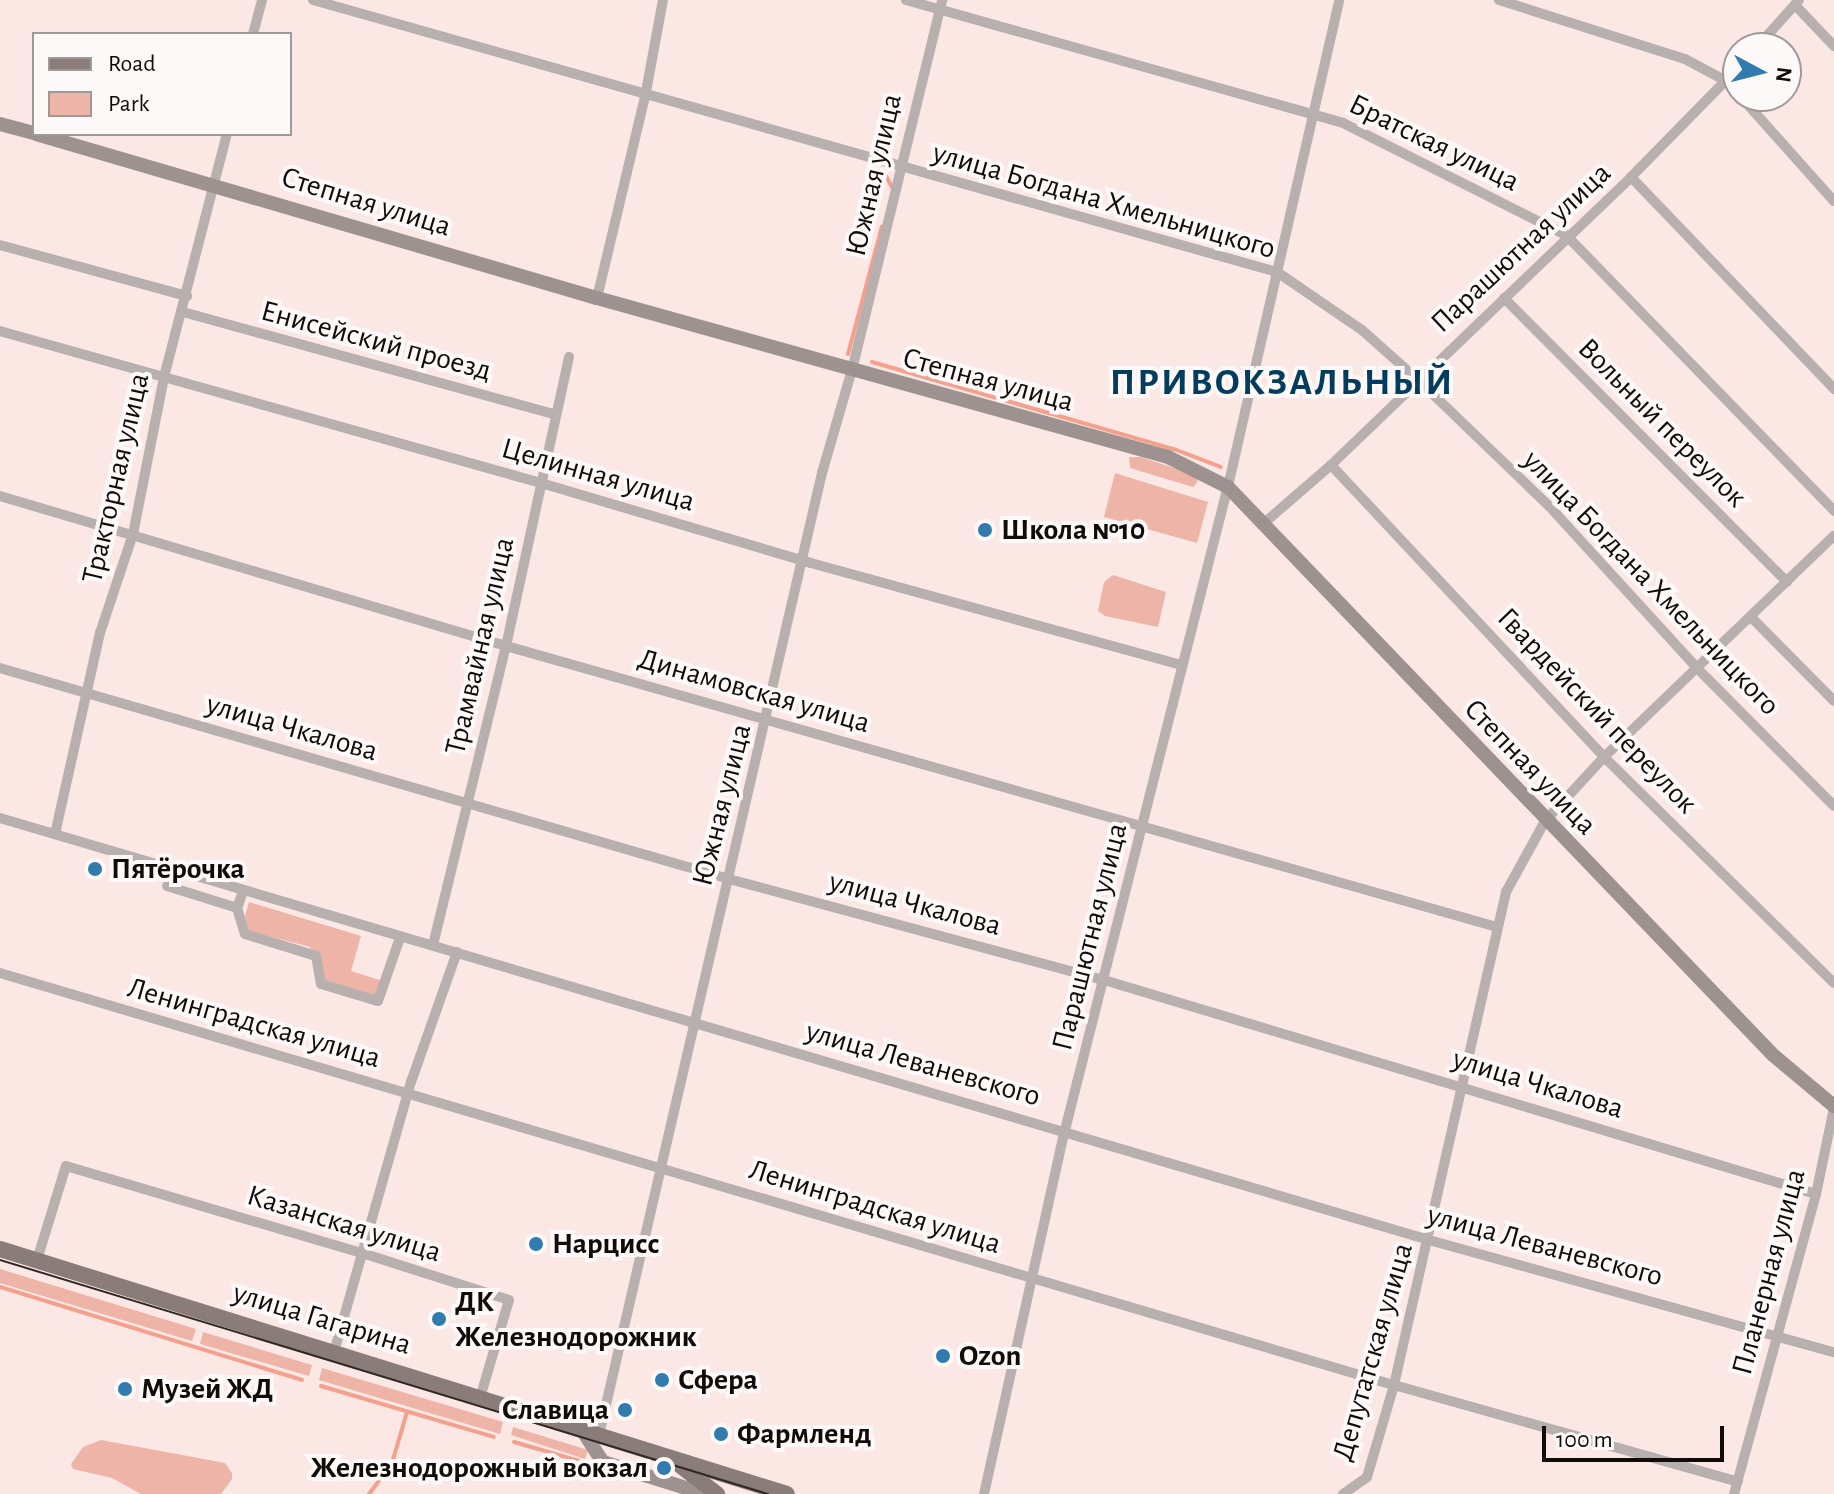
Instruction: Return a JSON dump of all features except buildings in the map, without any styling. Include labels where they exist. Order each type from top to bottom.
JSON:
[{"type":"main road","name":"улица Гагарина","points":[[0,1249],[787,1494]]},
{"type":"main road","name":"улица Гагарина","points":[[673,1459],[717,1494]]},
{"type":"street","points":[[254,32],[262,0]]},
{"type":"street","name":"улица Богдана Хмельницкого","points":[[313,0],[645,97],[1277,272],[1362,330],[1417,379],[1549,506],[1697,668],[1834,806]]},
{"type":"street","points":[[597,298],[645,97],[663,0]]},
{"type":"street","name":"Братская улица","points":[[906,0],[941,5],[1343,123],[1566,235],[1834,511]]},
{"type":"street","name":"Парашютная улица","points":[[984,1494],[1065,1130],[1228,487],[1339,0]]},
{"type":"street","points":[[1499,0],[1685,59],[1722,79]]},
{"type":"street","points":[[1770,32],[1797,2],[1834,46]]},
{"type":"street","name":"Южная улица","points":[[599,1435],[767,721],[822,473],[852,370],[941,5]]},
{"type":"street","name":"Парашютная улица","points":[[1263,524],[1331,465],[1566,235],[1631,177],[1722,85]]},
{"type":"street","points":[[1754,112],[1834,201]]},
{"type":"street","name":"Степная улица","points":[[0,124],[32,133]]},
{"type":"street","name":"Степная улица","points":[[42,136],[597,298],[1168,457],[1228,487],[1545,821],[1773,1055],[1834,1107]]},
{"type":"street","name":"Тракторная улица","points":[[55,834],[100,633],[133,534],[164,377],[226,136]]},
{"type":"street","points":[[1631,177],[1834,389]]},
{"type":"street","points":[[0,245],[187,296]]},
{"type":"street","name":"Вольный переулок","points":[[1504,298],[1787,582]]},
{"type":"street","name":"Енисейский проезд","points":[[183,312],[556,415]]},
{"type":"street","name":"Целинная улица","points":[[0,331],[1182,665]]},
{"type":"street","name":"Трамвайная улица","points":[[433,945],[506,646],[569,357]]},
{"type":"street","name":"Гвардейский переулок","points":[[1331,465],[1604,757],[1834,983]]},
{"type":"street","name":"Динамовская улица","points":[[0,496],[506,646],[1497,927]]},
{"type":"street","name":"Депутатская улица","points":[[1343,1494],[1367,1477],[1394,1385],[1506,892],[1545,821],[1604,757],[1834,536]]},
{"type":"street","points":[[1751,617],[1834,701]]},
{"type":"street","name":"улица Чкалова","points":[[0,668],[729,879],[1104,980],[1816,1194]]},
{"type":"street","name":"улица Леваневского","points":[[0,818],[400,938],[433,945],[1065,1130],[1429,1240],[1834,1352]]},
{"type":"street","points":[[167,886],[237,908]]},
{"type":"street","points":[[243,891],[237,908],[245,934],[316,956],[321,984],[378,1001],[400,938]]},
{"type":"street","points":[[334,1352],[408,1094],[457,952]]},
{"type":"street","name":"Ленинградская улица","points":[[0,973],[1394,1385],[1738,1482]]},
{"type":"street","name":"Планерная улица","points":[[1734,1494],[1816,1194],[1834,1107]]},
{"type":"street","name":"Казанская улица","points":[[37,1260],[66,1166],[362,1253],[509,1300],[480,1398]]},
{"type":"street","points":[[582,1430],[603,1462],[705,1494]]},
{"type":"green space","points":[[1129,457],[1141,457],[1192,474],[1198,481],[1193,487],[1130,468]]},
{"type":"green space","points":[[1115,473],[1208,502],[1197,543],[1104,517]]},
{"type":"green space","points":[[1113,575],[1166,592],[1158,627],[1105,616],[1098,611],[1104,582]]},
{"type":"green space","points":[[249,902],[361,936],[351,971],[383,981],[378,996],[324,980],[310,947],[249,931],[245,916]]},
{"type":"green space","points":[[0,1269],[196,1329],[192,1341],[0,1283]]},
{"type":"green space","points":[[203,1332],[312,1365],[309,1376],[200,1344]]},
{"type":"green space","points":[[322,1368],[503,1422],[500,1434],[319,1380]]},
{"type":"green space","points":[[513,1427],[588,1450],[585,1459],[511,1435]]},
{"type":"green space","points":[[101,1440],[225,1463],[232,1473],[232,1479],[221,1494],[141,1494],[112,1478],[73,1469],[71,1464],[83,1447]]},
{"type":"waterway","points":[[871,172],[885,174],[892,187]]},
{"type":"waterway","points":[[848,354],[882,226]]},
{"type":"waterway","points":[[872,362],[1174,449],[1221,467]]},
{"type":"waterway","points":[[0,1287],[302,1380]]},
{"type":"waterway","points":[[321,1386],[494,1437]]},
{"type":"waterway","points":[[369,1494],[392,1463],[407,1412]]},
{"type":"waterway","points":[[514,1442],[580,1461]]},
{"type":"tram line","points":[[0,1260],[768,1494]]},
{"type":"place","name":"Школа №10","points":[[985,530]]},
{"type":"place","name":"Пятёрочка","points":[[95,869]]},
{"type":"place","name":"Нарцисс","points":[[536,1244]]},
{"type":"place","name":"ДК Железнодорожник","points":[[439,1319]]},
{"type":"place","name":"Ozon","points":[[943,1356]]},
{"type":"place","name":"Сфера","points":[[662,1380]]},
{"type":"place","name":"Музей ЖД","points":[[125,1389]]},
{"type":"place","name":"Славица","points":[[625,1410]]},
{"type":"place","name":"Фармленд","points":[[721,1434]]},
{"type":"place","name":"Железнодорожный вокзал","points":[[664,1468]]},
{"type":"district","name":"ПРИВОКЗАЛЬНЫЙ","points":[[1282,384]]}]
